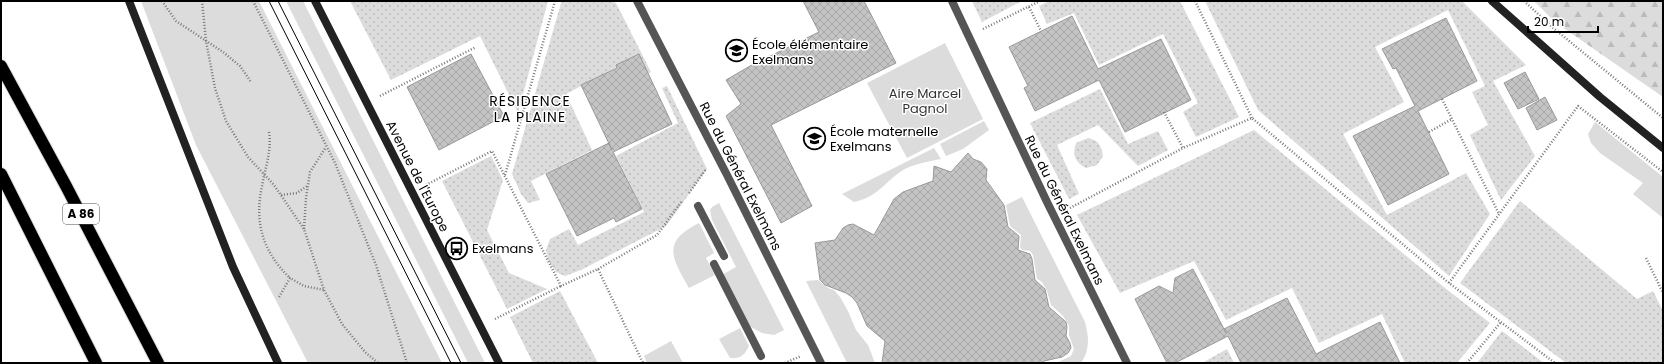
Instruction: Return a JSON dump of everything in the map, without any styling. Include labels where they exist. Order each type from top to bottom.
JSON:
[{"type":"highway","name":"A 86","points":[[1,66],[66,186],[158,363]]},
{"type":"highway","points":[[1,174],[96,363]]},
{"type":"main road","points":[[128,1],[233,267],[278,363]]},
{"type":"main road","name":"Avenue de l'Europe","points":[[315,1],[499,363]]},
{"type":"main road","points":[[1492,1],[1600,97],[1663,148]]},
{"type":"street","name":"Rue du Général Exelmans","points":[[637,1],[717,155],[821,363]]},
{"type":"street","name":"Rue du Général Exelmans","points":[[952,1],[970,36],[1047,202],[1127,363]]},
{"type":"street","points":[[698,206],[724,256]]},
{"type":"street","points":[[714,264],[761,356]]},
{"type":"path","points":[[162,1],[176,21],[240,66],[251,82]]},
{"type":"path","points":[[202,1],[206,41],[215,88],[226,121],[248,158],[265,175],[281,195],[304,229],[324,290],[342,324],[365,352],[378,363]]},
{"type":"path","points":[[253,1],[335,163],[376,266],[407,363]]},
{"type":"path","points":[[504,176],[555,1]]},
{"type":"path","points":[[970,36],[1040,1]]},
{"type":"path","points":[[1195,1],[1252,118],[1449,283],[1555,363]]},
{"type":"path","points":[[1524,1],[1663,118]]},
{"type":"path","points":[[1028,7],[1041,31]]},
{"type":"path","points":[[367,103],[476,47]]},
{"type":"path","points":[[1442,99],[1499,214]]},
{"type":"path","points":[[1449,283],[1578,106],[1663,172]]},
{"type":"path","points":[[1164,112],[1183,148]]},
{"type":"path","points":[[1070,208],[1183,148],[1252,118]]},
{"type":"path","points":[[1428,132],[1452,120]]},
{"type":"path","points":[[269,132],[269,157],[258,211],[263,241],[278,266],[290,278],[304,286],[324,290]]},
{"type":"path","points":[[304,229],[310,172],[326,146]]},
{"type":"path","points":[[412,192],[492,151],[561,286]]},
{"type":"path","points":[[480,327],[598,269],[657,235],[717,155]]},
{"type":"path","points":[[281,195],[297,193],[308,185]]},
{"type":"path","points":[[1646,258],[1663,293]]},
{"type":"path","points":[[598,269],[643,363]]},
{"type":"path","points":[[278,297],[290,278]]},
{"type":"path","points":[[1467,363],[1501,322]]},
{"type":"green space","points":[[141,1],[259,1],[442,363],[308,363],[196,145]]},
{"type":"green space","points":[[286,1],[303,1],[485,363],[468,363]]},
{"type":"green space","points":[[350,1],[548,1],[518,113],[480,36],[391,80]]},
{"type":"green space","points":[[563,1],[610,1],[616,3],[651,72],[635,81],[625,63],[566,94],[592,150],[531,181],[540,200],[528,203],[521,194],[512,174],[561,3]]},
{"type":"green space","points":[[972,1],[1022,1],[982,22]]},
{"type":"green space","points":[[1049,1],[1180,1],[1239,117],[1196,137],[1183,112],[1198,103],[1163,34],[1099,65],[1074,13],[1047,24],[1039,6]]},
{"type":"green space","points":[[1205,1],[1462,1],[1526,65],[1493,81],[1535,156],[1501,200],[1470,135],[1488,125],[1472,92],[1485,86],[1448,10],[1375,47],[1404,102],[1343,134],[1387,215],[1466,173],[1490,214],[1449,276],[1258,110]]},
{"type":"green space","points":[[1534,1],[1663,1],[1663,97],[1555,22]]},
{"type":"green space","name":"Aire Marcel Pagnol","points":[[945,43],[983,119],[907,158],[867,83]]},
{"type":"green space","points":[[667,86],[707,169],[666,226],[581,270],[565,276],[556,272],[548,260],[546,250],[550,239],[569,229],[578,245],[644,212],[616,156],[678,123],[662,88]]},
{"type":"green space","points":[[1100,89],[1128,144],[1158,131],[1168,150],[1138,166],[1098,125],[1057,145],[1079,194],[1069,199],[1030,123]]},
{"type":"green space","points":[[984,121],[989,130],[963,149],[946,156],[940,144]]},
{"type":"green space","points":[[1595,122],[1663,177],[1663,218],[1633,194],[1643,183],[1600,153],[1591,143],[1588,134]]},
{"type":"green space","points":[[1254,130],[1445,288],[1490,323],[1457,363],[1405,363],[1382,314],[1319,343],[1292,288],[1226,320],[1194,261],[1120,293],[1077,215]]},
{"type":"green space","points":[[1088,138],[1099,144],[1103,156],[1097,165],[1086,168],[1079,164],[1075,158],[1074,151],[1076,143]]},
{"type":"green space","points":[[934,148],[941,159],[904,169],[874,194],[862,200],[854,202],[842,194]]},
{"type":"green space","points":[[491,156],[503,180],[487,230],[509,273],[547,289],[507,309],[442,181]]},
{"type":"green space","points":[[1022,197],[1085,322],[1088,343],[1086,353],[1081,363],[1056,363],[1071,356],[1074,349],[1069,335],[1069,326],[1063,316],[1051,305],[1047,291],[1042,282],[1037,279],[1033,255],[1030,251],[1022,250],[1020,247],[1021,235],[1010,226],[1006,205]]},
{"type":"green space","points":[[1520,201],[1637,299],[1653,291],[1663,311],[1663,363],[1566,363],[1460,283]]},
{"type":"green space","points":[[719,203],[784,330],[774,335],[762,333],[749,326],[722,275],[736,267],[712,220],[710,210]]},
{"type":"green space","points":[[699,223],[714,253],[706,258],[715,275],[689,288],[678,268],[673,251],[679,237]]},
{"type":"green space","points":[[818,280],[828,288],[834,290],[840,297],[856,330],[868,345],[875,363],[847,363],[806,281]]},
{"type":"green space","points":[[560,291],[598,363],[533,363],[510,317]]},
{"type":"green space","points":[[740,328],[749,346],[742,356],[730,358],[719,339]]},
{"type":"green space","points":[[1502,331],[1544,363],[1477,363]]},
{"type":"green space","points":[[671,341],[683,363],[647,363],[644,356]]},
{"type":"green space","points":[[1227,349],[1234,363],[1202,363]]},
{"type":"building","points":[[803,1],[864,1],[896,63],[771,125],[812,206],[781,223],[726,116],[741,104],[726,80],[750,66],[819,32]]},
{"type":"building","points":[[1072,16],[1098,69],[1161,39],[1191,100],[1125,132],[1099,80],[1035,111],[1024,88],[1028,86],[1009,47]]},
{"type":"building","points":[[1446,18],[1477,81],[1418,111],[1449,174],[1388,205],[1353,136],[1415,106],[1396,68],[1393,69],[1382,49]]},
{"type":"building","points":[[471,54],[504,116],[439,150],[407,87]]},
{"type":"building","points":[[639,54],[672,124],[613,152],[642,209],[616,222],[614,218],[577,236],[546,174],[609,143],[581,85],[617,68],[616,65]]},
{"type":"building","points":[[1525,72],[1539,99],[1518,109],[1504,83]]},
{"type":"building","points":[[1545,97],[1557,120],[1537,130],[1526,108]]},
{"type":"building","points":[[968,153],[973,159],[981,162],[987,169],[986,180],[1004,205],[1008,227],[1019,236],[1018,250],[1030,254],[1035,280],[1045,289],[1049,307],[1066,322],[1066,336],[1071,348],[1068,353],[1062,357],[1044,361],[1043,363],[882,363],[885,341],[867,326],[857,303],[846,293],[825,285],[820,280],[815,243],[835,240],[843,228],[853,224],[874,235],[894,199],[903,192],[933,181],[934,166],[951,172]]},
{"type":"building","points":[[1193,269],[1226,333],[1224,329],[1287,298],[1316,354],[1380,322],[1400,363],[1241,363],[1228,336],[1175,363],[1167,363],[1135,299],[1159,286],[1173,293],[1175,278]]},
{"type":"tram line","points":[[269,1],[451,363]]},
{"type":"tram line","points":[[278,1],[461,363]]},
{"type":"place","name":"École élémentaire Exelmans","points":[[737,51]]},
{"type":"place","name":"École maternelle Exelmans","points":[[815,138]]},
{"type":"place","name":"Exelmans","points":[[457,248]]},
{"type":"district","name":"RÉSIDENCE LA PLAINE","points":[[530,110]]}]
